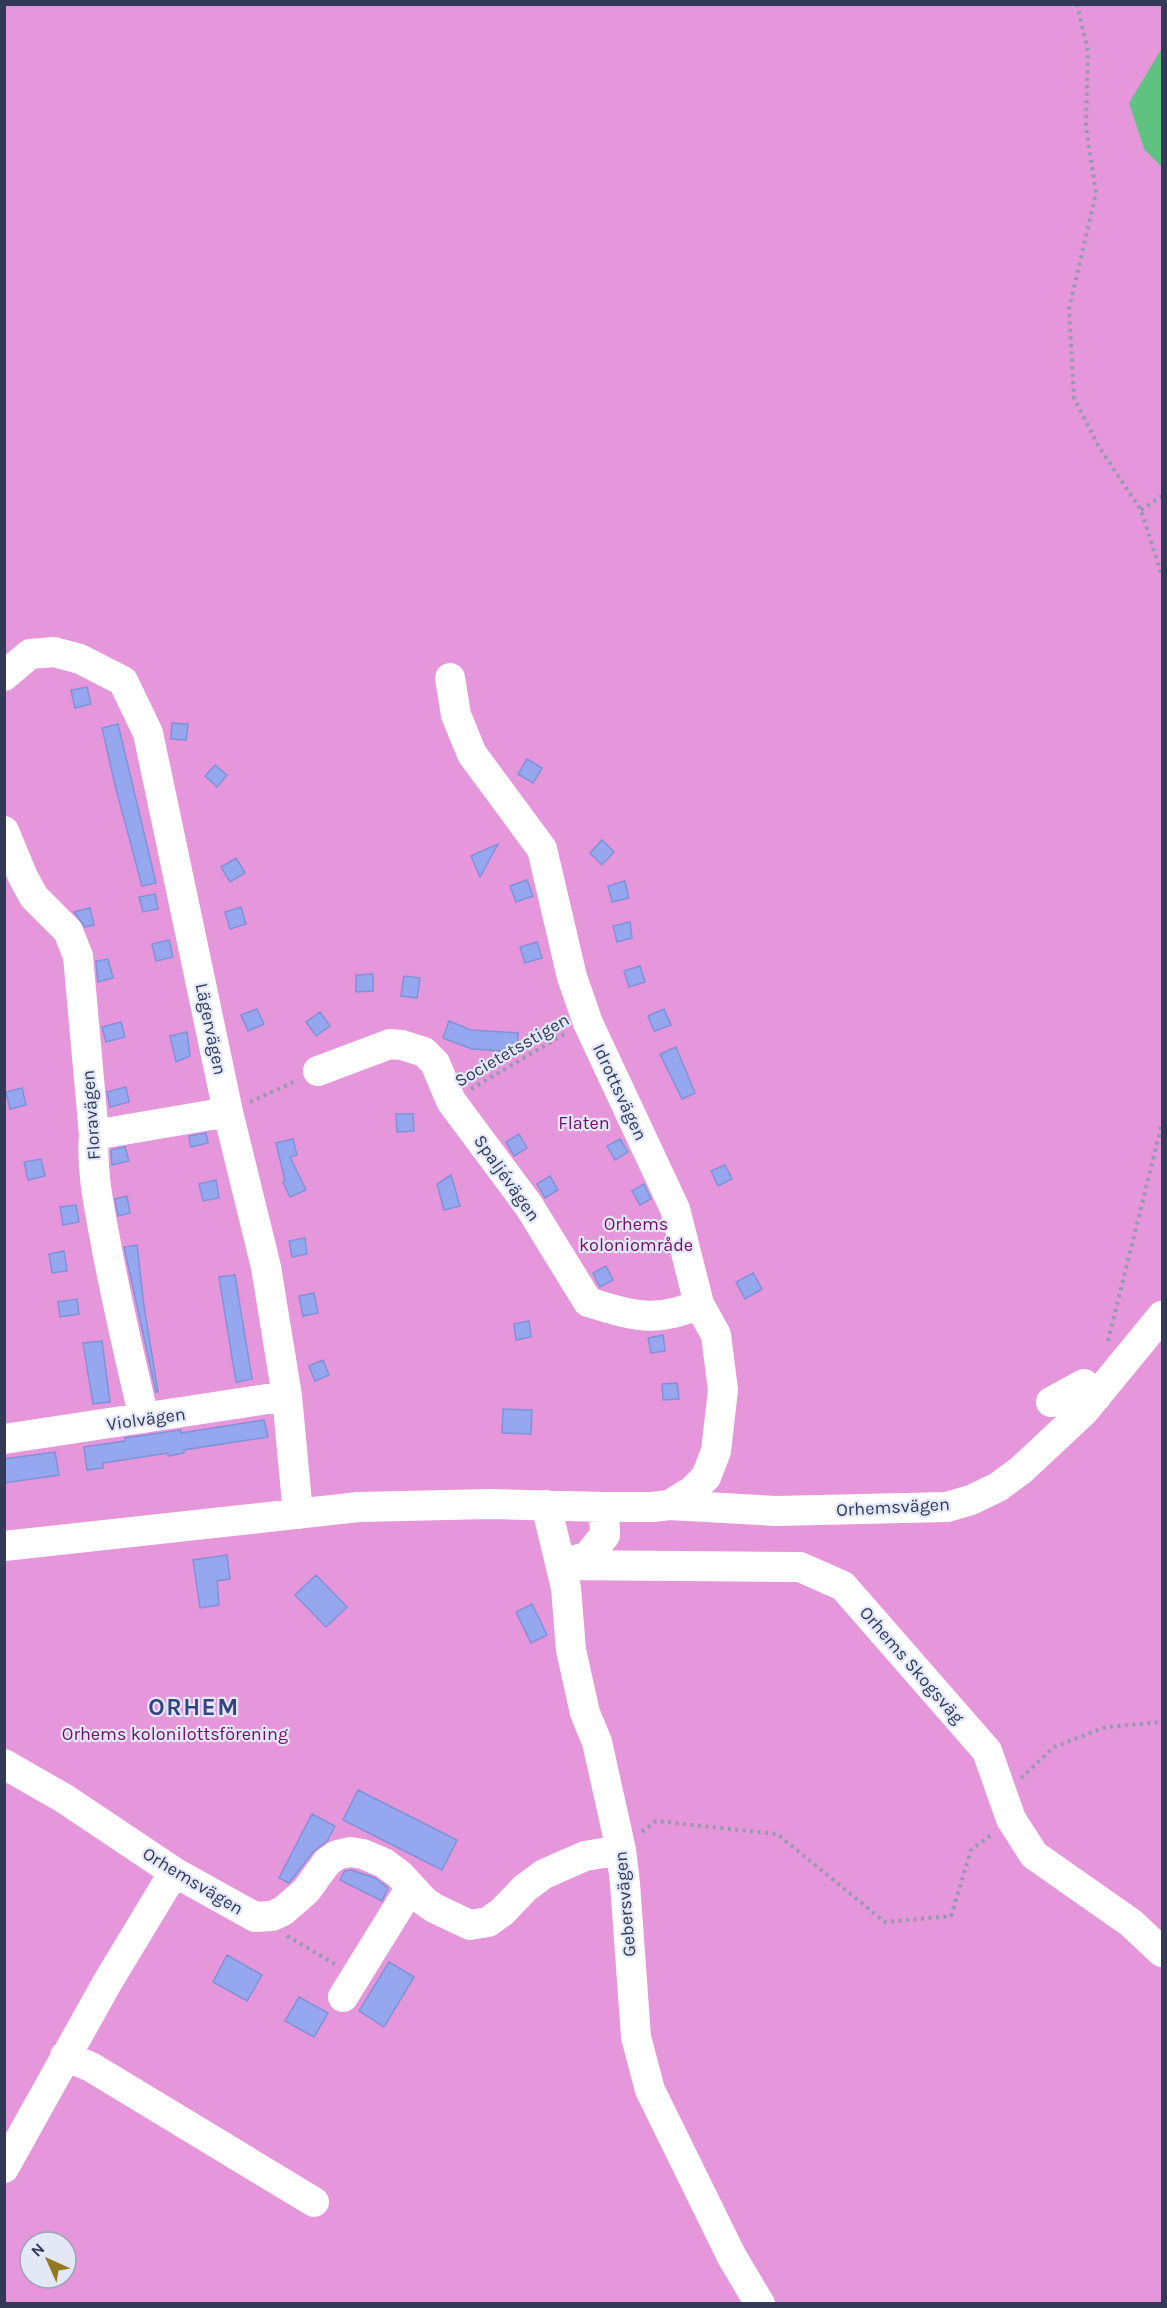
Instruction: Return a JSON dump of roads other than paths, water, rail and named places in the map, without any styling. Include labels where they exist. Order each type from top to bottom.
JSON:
[{"type":"street","name":"Lägervägen","points":[[4,676],[30,654],[54,652],[80,659],[123,681],[148,733],[228,1112],[266,1267],[287,1396],[298,1514]]},
{"type":"street","name":"Idrottsvägen","points":[[450,678],[456,715],[472,754],[542,849],[572,976],[588,1023],[675,1209],[699,1304],[716,1335],[723,1390],[716,1451],[706,1476],[692,1491],[669,1505]]},
{"type":"street","name":"Floravägen","points":[[4,831],[34,897],[68,931],[78,956],[94,1135],[93,1151],[100,1210],[116,1298],[144,1418]]},
{"type":"street","name":"Spaljévägen","points":[[318,1071],[390,1044],[424,1052],[435,1063],[451,1101],[529,1206],[588,1302],[629,1315],[661,1316],[683,1312],[699,1304]]},
{"type":"street","points":[[94,1135],[228,1112]]},
{"type":"street","name":"Orhemsvägen","points":[[4,1546],[358,1507],[491,1504],[604,1508],[669,1505],[776,1511],[947,1507],[971,1500],[1006,1482],[1021,1470],[1084,1411],[1162,1316]]},
{"type":"street","points":[[1051,1402],[1084,1383],[1097,1396]]},
{"type":"street","name":"Violvägen","points":[[4,1439],[287,1396]]},
{"type":"street","points":[[546,1505],[562,1565],[588,1556],[605,1534],[604,1508]]},
{"type":"street","name":"Orhems Skogsväg","points":[[562,1565],[800,1567],[843,1586],[987,1751],[1011,1819],[1034,1855],[1131,1923],[1162,1952]]},
{"type":"street","name":"Gebersvägen","points":[[562,1565],[571,1650],[585,1713],[597,1742],[621,1850],[626,1883],[636,2037],[650,2090],[732,2257],[760,2304]]},
{"type":"street","name":"Orhemsvägen","points":[[4,1764],[65,1799],[174,1872],[255,1917],[272,1916],[283,1911],[306,1891],[327,1862],[337,1855],[350,1852],[363,1854],[384,1863],[400,1875],[424,1901],[452,1917],[470,1925],[488,1922],[544,1874],[585,1856],[621,1850]]},
{"type":"street","points":[[4,2168],[65,2056],[174,1872]]},
{"type":"street","points":[[350,1987],[411,1887]]},
{"type":"street","points":[[65,2056],[91,2067],[314,2202]]},
{"type":"district","name":"ORHEM","points":[[194,1707]]},
{"type":"park label","name":"Flaten","points":[[584,1123]]},
{"type":"park label","name":"Orhems koloniområde","points":[[636,1234]]},
{"type":"park label","name":"Orhems kolonilottsförening","points":[[175,1734]]}]
